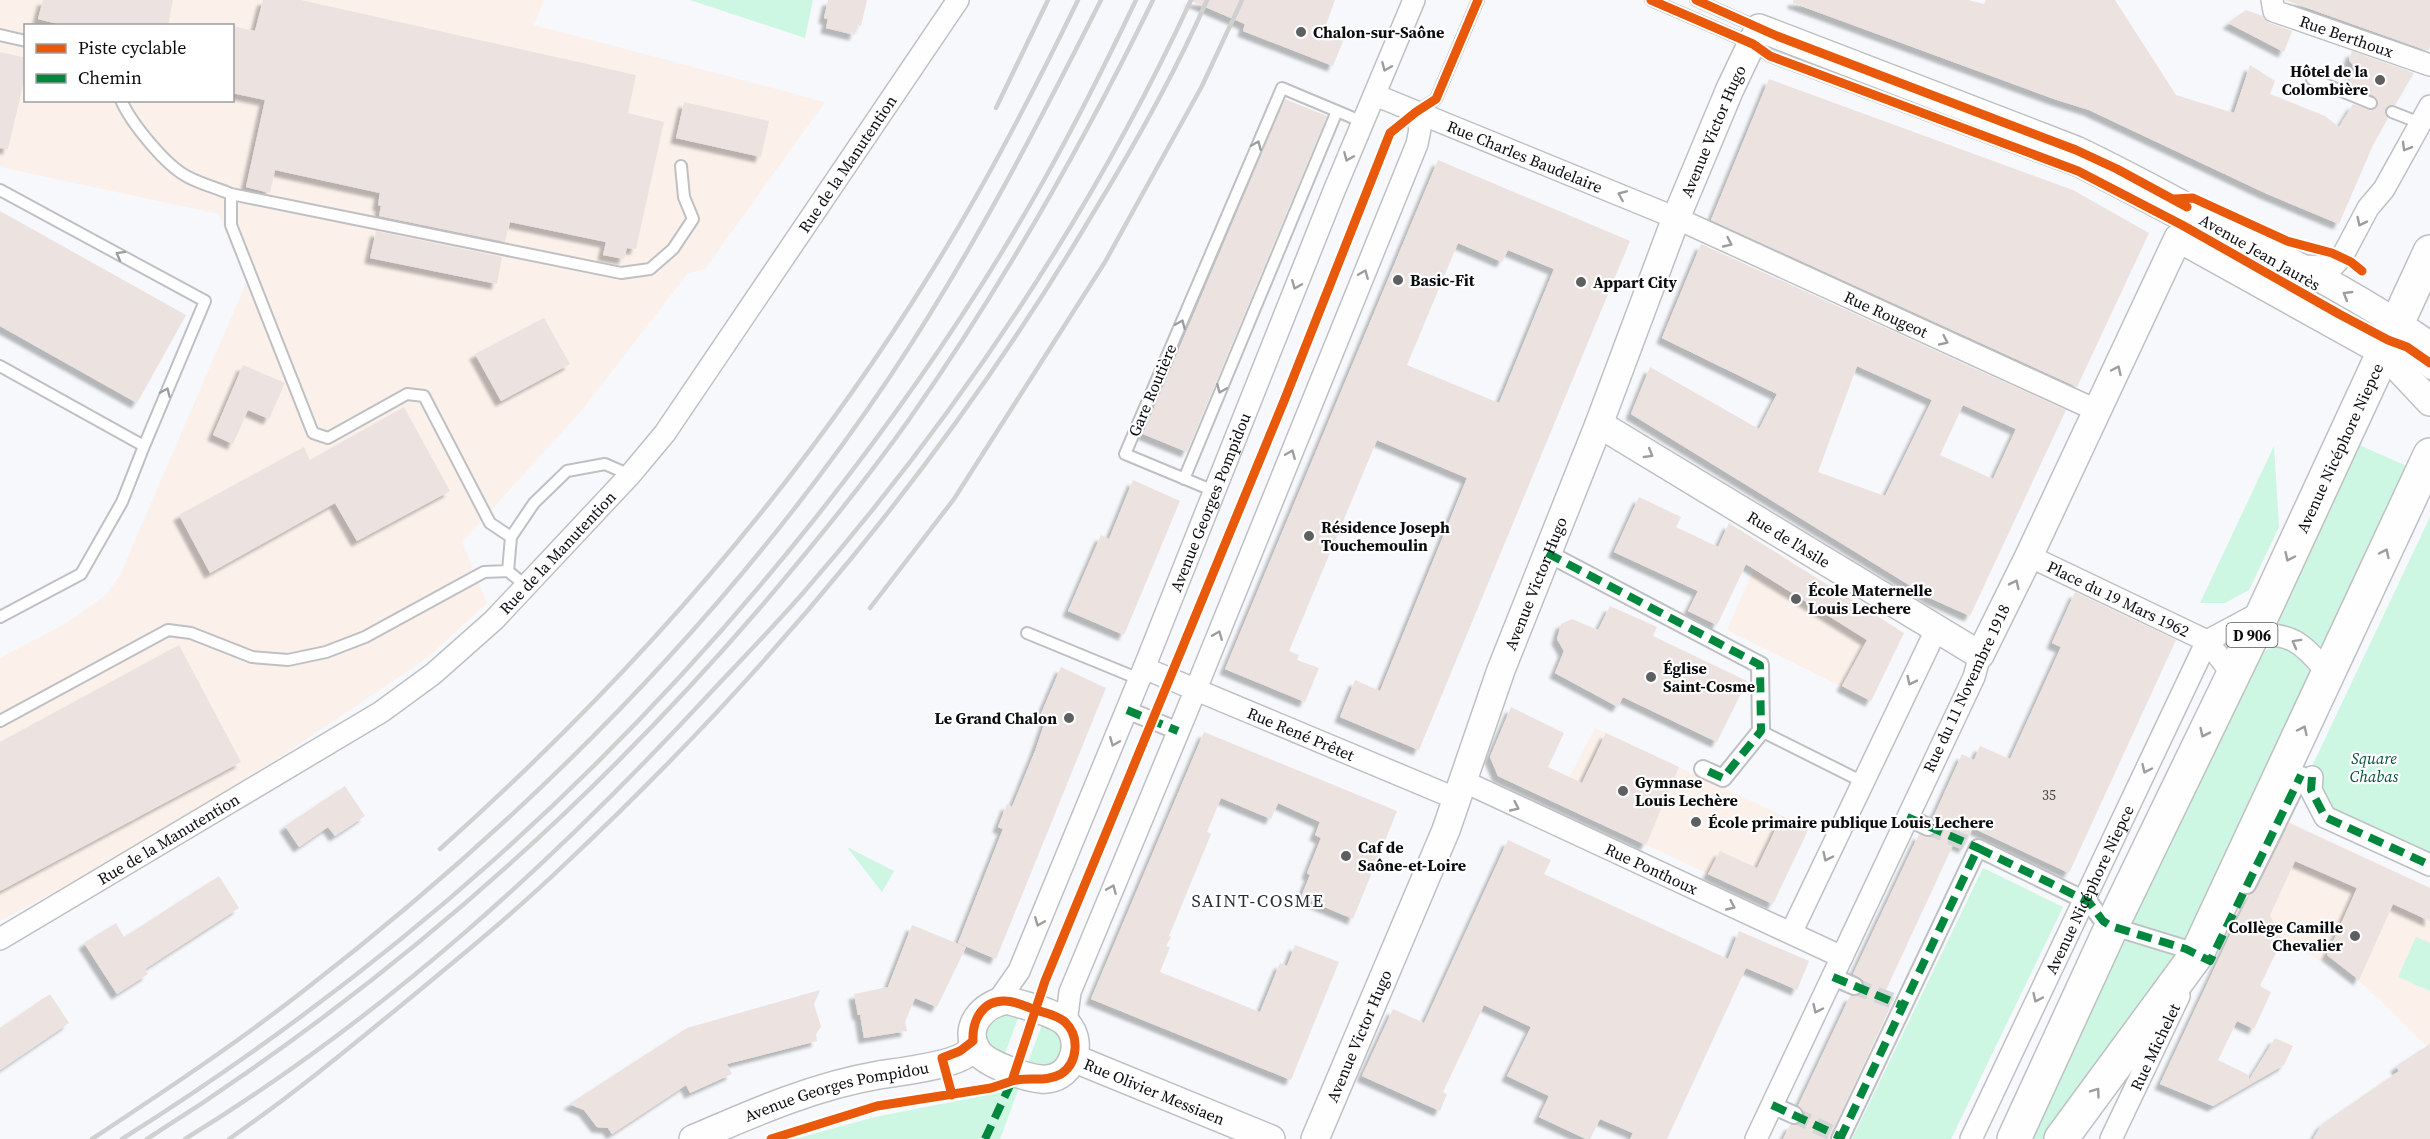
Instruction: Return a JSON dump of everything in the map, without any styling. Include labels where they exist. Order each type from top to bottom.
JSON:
[{"type":"main road","name":"Avenue Nicéphore Niepce","points":[[2014,1139],[2111,926],[2258,623],[2430,252]]},
{"type":"main road","points":[[2061,1139],[2197,954],[2430,455]]},
{"type":"street","name":"Rue de la Manutention","points":[[0,939],[381,712],[433,674],[494,620],[630,475],[665,433],[958,0]]},
{"type":"street","name":"Avenue Georges Pompidou","points":[[998,1001],[1019,971],[1142,674],[1414,0]]},
{"type":"street","name":"Rue Berthoux","points":[[2272,0],[2274,11],[2430,64]]},
{"type":"street","name":"Avenue Victor Hugo","points":[[1315,1139],[1446,830],[1501,670],[1599,424],[1676,218],[1730,88],[1756,36]]},
{"type":"street","name":"Avenue Jean Jaurès","points":[[1756,36],[2076,150],[2117,169],[2182,223],[2389,338]]},
{"type":"street","name":"Rue Charles Baudelaire","points":[[1375,94],[1676,218]]},
{"type":"street","points":[[1066,1023],[1070,992],[1196,689],[1417,144],[1420,129],[1416,112]]},
{"type":"street","points":[[2299,266],[2332,267],[2342,257],[2368,208],[2384,189],[2425,115]]},
{"type":"street","name":"Rue Rougeot","points":[[1676,218],[2098,411]]},
{"type":"street","name":"Avenue Jean Jaurès","points":[[2182,223],[2299,266],[2389,338]]},
{"type":"street","name":"Rue du 11 Novembre 1918","points":[[1756,1139],[1974,677],[1980,655],[2098,411],[2182,223]]},
{"type":"street","points":[[2389,338],[2430,346]]},
{"type":"street","points":[[2389,338],[2430,402]]},
{"type":"street","name":"Rue de l'Asile","points":[[1599,424],[1980,655]]},
{"type":"street","points":[[1547,553],[1760,665],[1761,731],[1723,778],[1703,769]]},
{"type":"street","name":"Place du 19 Mars 1962","points":[[2029,556],[2206,641]]},
{"type":"street","points":[[2233,675],[2206,641],[2258,623],[2265,634],[2297,640],[2329,674]]},
{"type":"street","points":[[1791,933],[1937,628]]},
{"type":"street","name":"Avenue Nicéphore Niepce","points":[[1971,1139],[2206,641]]},
{"type":"street","name":"Rue René Prêtet","points":[[1142,674],[1196,689],[1460,790]]},
{"type":"street","points":[[1127,710],[1178,731]]},
{"type":"street","points":[[1838,1136],[1972,846],[2090,902],[2103,921],[2111,926],[2197,954],[2210,961],[2306,776]]},
{"type":"street","points":[[2306,776],[2325,817],[2430,865]]},
{"type":"street","name":"Rue Ponthoux","points":[[1460,790],[1842,957]]},
{"type":"street","points":[[1907,817],[1928,827]]},
{"type":"street","name":"Rue Michelet","points":[[2111,1139],[2197,954]]},
{"type":"street","points":[[1833,977],[1854,986]]},
{"type":"street","points":[[1008,1000],[1057,1016],[1066,1023],[1073,1032],[1076,1043],[1073,1058],[1064,1072],[1042,1079],[986,1060],[978,1052],[972,1030],[979,1013],[988,1005],[1008,1000]]},
{"type":"street","name":"Avenue Georges Pompidou","points":[[693,1139],[810,1092],[873,1076],[947,1062],[971,1050],[974,1041]]},
{"type":"street","name":"Rue Olivier Messiaen","points":[[1073,1058],[1271,1139]]},
{"type":"street","points":[[1772,1105],[1794,1115]]},
{"type":"lane","points":[[1416,112],[1436,99],[1478,0]]},
{"type":"lane","name":"Avenue Jean Jaurès","points":[[1651,0],[1756,36]]},
{"type":"lane","name":"Avenue Jean Jaurès","points":[[1696,0],[1756,36]]},
{"type":"lane","points":[[0,35],[24,41]]},
{"type":"lane","points":[[2312,80],[2371,103]]},
{"type":"lane","name":"Gare Routière","points":[[1184,479],[1125,454],[1282,88],[1363,122]]},
{"type":"lane","points":[[122,102],[126,111],[167,163],[188,177],[231,194],[621,273],[650,269],[673,249],[693,219],[684,197],[681,166]]},
{"type":"lane","points":[[1214,491],[1184,479],[1337,111]]},
{"type":"lane","points":[[2392,112],[2425,115]]},
{"type":"lane","points":[[0,190],[205,301],[122,502],[81,574],[0,617]]},
{"type":"lane","points":[[231,194],[231,225],[313,433],[328,438],[407,394],[424,396],[490,523],[511,537]]},
{"type":"lane","points":[[2389,338],[2410,344],[2430,362]]},
{"type":"lane","points":[[2389,338],[2430,362]]},
{"type":"lane","points":[[2389,338],[2430,374]]},
{"type":"lane","points":[[0,366],[144,446]]},
{"type":"lane","points":[[508,571],[511,537],[534,503],[567,471],[605,464],[630,475]]},
{"type":"lane","points":[[0,721],[168,630],[191,633],[252,657],[288,660],[326,652],[365,636],[484,572],[508,571],[526,586]]},
{"type":"lane","points":[[1027,633],[1142,674]]},
{"type":"lane","points":[[1761,731],[1863,782]]},
{"type":"shaded area","points":[[0,0],[544,0],[534,25],[825,102],[705,269],[688,273],[582,410],[462,542],[487,603],[427,658],[250,777],[78,879],[0,921],[0,658],[63,625],[106,595],[120,575],[248,279],[230,245],[219,214],[0,167]]},
{"type":"shaded area","name":"École Maternelle Louis Lechere","points":[[1767,546],[1904,633],[1871,701],[1727,630],[1754,569]]},
{"type":"shaded area","name":"École primaire publique Louis Lechere","points":[[1595,728],[1809,828],[1773,904],[1556,803]]},
{"type":"shaded area","name":"Collège Camille Chevalier","points":[[2285,820],[2430,888],[2430,1049],[2365,986],[2327,955],[2323,962],[2282,940],[2247,900]]},
{"type":"green space","points":[[690,0],[813,0],[805,38]]},
{"type":"green space","points":[[2357,444],[2411,468],[2326,650],[2300,631],[2272,624]]},
{"type":"green space","points":[[2274,446],[2279,527],[2249,590],[2225,603],[2200,603]]},
{"type":"green space","name":"Square Chabas","points":[[2430,517],[2430,855],[2298,796]]},
{"type":"green space","points":[[2284,646],[2306,659],[2310,672],[2190,942],[2123,922],[2257,654],[2273,647]]},
{"type":"green space","points":[[847,847],[894,871],[882,892]]},
{"type":"green space","points":[[1983,868],[2063,907],[1951,1139],[1852,1139]]},
{"type":"green space","points":[[2117,937],[2125,937],[2183,957],[2054,1139],[2022,1139]]},
{"type":"green space","points":[[2416,937],[2430,943],[2430,991],[2398,977]]},
{"type":"green space","points":[[1020,1013],[1004,1056],[987,1043],[984,1033],[993,1014]]},
{"type":"green space","points":[[1043,1022],[1057,1032],[1062,1044],[1054,1062],[1047,1068],[1027,1065]]},
{"type":"green space","points":[[1002,1085],[1020,1085],[1000,1139],[795,1139],[875,1117],[982,1096]]},
{"type":"building","points":[[43,0],[173,0],[168,24],[59,24],[38,19]]},
{"type":"building","points":[[263,0],[301,0],[636,75],[628,113],[664,122],[636,249],[627,248],[624,259],[603,255],[606,242],[510,222],[505,242],[379,216],[380,193],[275,170],[270,193],[246,187],[265,100],[234,93],[234,26],[255,31]]},
{"type":"building","points":[[828,0],[867,0],[861,26],[857,25],[855,35],[826,28],[828,19],[824,18]]},
{"type":"building","points":[[1189,0],[1335,0],[1325,28],[1345,36],[1333,66],[1243,31],[1245,24]]},
{"type":"building","points":[[1793,0],[1968,0],[1984,4],[1986,0],[2115,0],[2176,95],[2234,113],[2250,65],[2275,81],[2270,94],[2325,116],[2339,127],[2353,104],[2371,110],[2378,105],[2374,96],[2347,85],[2356,69],[2349,60],[2352,51],[2414,73],[2395,105],[2390,105],[2385,109],[2388,118],[2373,145],[2339,224],[2265,193],[2089,110],[1793,3]]},
{"type":"building","points":[[2285,0],[2430,0],[2430,47],[2428,51]]},
{"type":"building","points":[[2246,10],[2263,16],[2270,23],[2292,31],[2284,52],[2228,23]]},
{"type":"building","points":[[0,52],[24,58],[24,81],[8,149],[0,148]]},
{"type":"building","points":[[1769,79],[2073,190],[2149,233],[2077,387],[1711,220]]},
{"type":"building","points":[[1285,99],[1327,116],[1187,452],[1143,434]]},
{"type":"building","points":[[684,102],[769,121],[761,157],[676,138]]},
{"type":"building","points":[[1438,160],[1630,241],[1419,750],[1340,717],[1355,680],[1380,691],[1467,478],[1377,440],[1289,651],[1299,655],[1297,660],[1319,668],[1305,702],[1225,669]],"holes":[[[1458,243],[1502,262],[1508,250],[1554,269],[1499,403],[1407,365]]]},
{"type":"building","points":[[0,211],[186,315],[137,403],[0,326]]},
{"type":"building","points":[[376,231],[502,257],[497,284],[370,258]]},
{"type":"building","points":[[1701,244],[2066,410],[1970,616],[1932,599],[1631,414],[1650,367],[1759,429],[1777,394],[1662,338]],"holes":[[[1857,366],[1932,400],[1885,496],[1818,472]],[[1963,405],[2016,429],[1993,479],[1940,455]]]},
{"type":"building","points":[[544,318],[570,364],[501,401],[475,354]]},
{"type":"building","points":[[243,365],[285,383],[269,419],[248,410],[233,444],[213,435]]},
{"type":"building","points":[[404,407],[450,491],[357,541],[335,503],[210,573],[179,515],[304,447],[310,460]]},
{"type":"building","points":[[1133,480],[1180,501],[1124,635],[1068,611],[1101,535],[1109,539]]},
{"type":"building","points":[[1639,497],[1681,517],[1676,527],[1718,547],[1729,523],[1904,633],[1871,701],[1842,686],[1867,640],[1746,564],[1717,625],[1688,611],[1698,591],[1614,552]]},
{"type":"building","points":[[2075,592],[2176,640],[2069,873],[1973,828],[1964,848],[1954,843],[1885,992],[1895,997],[1829,1139],[1783,1139],[1790,1125],[1796,1125],[1803,1120],[1804,1113],[1798,1106],[1850,996],[1856,996],[1863,991],[1863,980],[1853,974],[1919,834],[1929,837],[1937,832],[1938,826],[1933,818],[1962,754],[1974,760],[1980,746],[2010,759],[2061,647],[2052,643]]},
{"type":"building","name":"Église Saint-Cosme","points":[[1610,606],[1657,627],[1653,636],[1747,681],[1717,742],[1623,697],[1618,707],[1555,673],[1564,651],[1557,639],[1561,624],[1572,619],[1598,630]]},
{"type":"building","points":[[179,645],[241,762],[0,891],[0,742]]},
{"type":"building","points":[[1061,667],[1106,688],[996,959],[958,943],[1003,829],[998,827],[1007,804],[1012,807],[1035,751],[1046,719],[1040,716]]},
{"type":"building","points":[[1511,707],[1564,733],[1548,767],[1582,783],[1606,733],[1679,767],[1646,845],[1498,776],[1490,757]]},
{"type":"building","points":[[1204,732],[1397,811],[1353,919],[1301,897],[1310,875],[1307,873],[1321,838],[1315,835],[1320,822],[1278,803],[1271,819],[1221,798],[1207,832],[1211,834],[1169,936],[1171,937],[1166,946],[1170,947],[1160,972],[1260,1012],[1280,963],[1287,966],[1295,945],[1339,962],[1291,1080],[1091,999]]},
{"type":"building","points":[[345,786],[365,816],[335,836],[328,827],[299,847],[285,826]]},
{"type":"building","points":[[1782,816],[1809,828],[1773,904],[1708,874],[1720,851],[1757,868]]},
{"type":"building","points":[[2289,823],[2430,888],[2430,921],[2393,904],[2359,980],[2327,955],[2357,888],[2295,861],[2270,915],[2282,940],[2260,986],[2271,992],[2254,1029],[2237,1021],[2218,1060],[2249,1075],[2249,1080],[2275,1038],[2293,1046],[2284,1065],[2213,1106],[2160,1084],[2240,914],[2250,895],[2256,890]]},
{"type":"building","points":[[1508,840],[1551,860],[1544,874],[1728,959],[1739,931],[1809,961],[1797,990],[1746,968],[1667,1139],[1630,1139],[1633,1133],[1600,1119],[1590,1139],[1586,1139],[1539,1117],[1549,1096],[1507,1076],[1531,1027],[1484,1005],[1443,1092],[1447,1094],[1440,1111],[1362,1076],[1393,1009],[1424,1023]]},
{"type":"building","points":[[219,876],[239,908],[145,969],[148,974],[117,994],[84,943],[116,923],[124,937]]},
{"type":"building","points":[[912,925],[966,947],[937,1007],[915,998],[905,1022],[907,1031],[864,1038],[854,994],[888,987]]},
{"type":"building","points":[[820,990],[814,1004],[821,1027],[816,1034],[817,1041],[727,1064],[732,1074],[690,1093],[686,1085],[612,1134],[608,1128],[597,1127],[584,1110],[569,1104],[687,1028]]},
{"type":"building","points":[[50,994],[69,1023],[0,1070],[0,1028]]},
{"type":"building","points":[[2430,1044],[2430,1139],[2313,1139],[2322,1124],[2399,1071],[2396,1066]]},
{"type":"tunnel","points":[[1928,827],[1966,843]]},
{"type":"tunnel","points":[[1854,986],[1893,1001]]},
{"type":"tunnel","points":[[1794,1115],[1832,1133]]},
{"type":"railway","points":[[996,108],[1048,0]]},
{"type":"railway","points":[[440,849],[510,785],[643,650],[706,579],[824,431],[879,354],[950,241],[1008,139],[1078,0]]},
{"type":"railway","points":[[92,1139],[250,1031],[385,925],[545,784],[693,631],[762,549],[827,465],[889,378],[947,286],[1001,192],[1101,0]]},
{"type":"railway","points":[[122,1139],[221,1074],[316,1006],[407,934],[494,860],[578,781],[659,699],[737,612],[845,480],[936,355],[992,269],[1056,158],[1092,91],[1136,0]]},
{"type":"railway","points":[[147,1139],[232,1083],[315,1024],[395,962],[472,897],[621,759],[759,609],[873,469],[976,320],[1069,162],[1153,0]]},
{"type":"railway","points":[[185,1139],[258,1092],[329,1041],[464,933],[592,815],[803,593],[915,455],[968,384],[1018,310],[1066,235],[1110,158],[1191,0]]},
{"type":"railway","points":[[229,1139],[346,1050],[528,898],[640,791],[784,638],[916,476],[978,391],[1037,304],[1138,136],[1168,82],[1207,0]]},
{"type":"railway","points":[[870,608],[954,499],[1105,262],[1202,86],[1242,0]]},
{"type":"marked path","points":[[1547,553],[1760,665],[1761,731],[1723,778],[1703,769]]},
{"type":"marked path","points":[[1127,710],[1178,731]]},
{"type":"marked path","points":[[1840,1139],[1978,848],[2089,902],[2103,921],[2111,926],[2186,949],[2210,961],[2301,775]]},
{"type":"marked path","points":[[2312,777],[2311,790],[2325,817],[2430,865]]},
{"type":"marked path","points":[[1907,817],[1978,848]]},
{"type":"marked path","points":[[1833,977],[1903,1006]]},
{"type":"marked path","points":[[985,1139],[1012,1081]]},
{"type":"marked path","points":[[1772,1105],[1841,1137]]},
{"type":"cycle path","points":[[771,1139],[877,1106],[991,1088],[1012,1081],[1045,981],[1284,401],[1390,133],[1436,99],[1478,0]]},
{"type":"cycle path","points":[[1651,0],[1753,44],[1770,56],[2078,171],[2182,225],[2339,314],[2388,340],[2407,347],[2430,363]]},
{"type":"cycle path","points":[[1696,0],[1777,36],[2076,150],[2117,169],[2187,207]]},
{"type":"cycle path","points":[[2174,199],[2193,198],[2287,241],[2332,253],[2351,262],[2362,271]]},
{"type":"cycle path","points":[[952,1095],[942,1058],[960,1051],[973,1041],[974,1026],[980,1013],[990,1004],[997,1002],[1013,1002],[1051,1014],[1065,1022],[1075,1042],[1071,1063],[1061,1074],[1049,1078],[1012,1081]]},
{"type":"place","name":"Chalon-sur-Saône","points":[[1301,32]]},
{"type":"place","name":"Hôtel de la Colombière","points":[[2380,80]]},
{"type":"place","name":"Basic-Fit","points":[[1398,280]]},
{"type":"place","name":"Appart City","points":[[1581,282]]},
{"type":"place","name":"Résidence Joseph Touchemoulin","points":[[1309,536]]},
{"type":"place","name":"École Maternelle Louis Lechere","points":[[1796,599]]},
{"type":"place","name":"Église Saint-Cosme","points":[[1651,677]]},
{"type":"place","name":"Le Grand Chalon","points":[[1069,718]]},
{"type":"place","name":"Gymnase Louis Lechère","points":[[1623,791]]},
{"type":"place","name":"École primaire publique Louis Lechere","points":[[1696,822]]},
{"type":"place","name":"Caf de Saône-et-Loire","points":[[1346,856]]},
{"type":"place","name":"Collège Camille Chevalier","points":[[2355,936]]},
{"type":"district","name":"SAINT-COSME","points":[[1258,900]]}]
